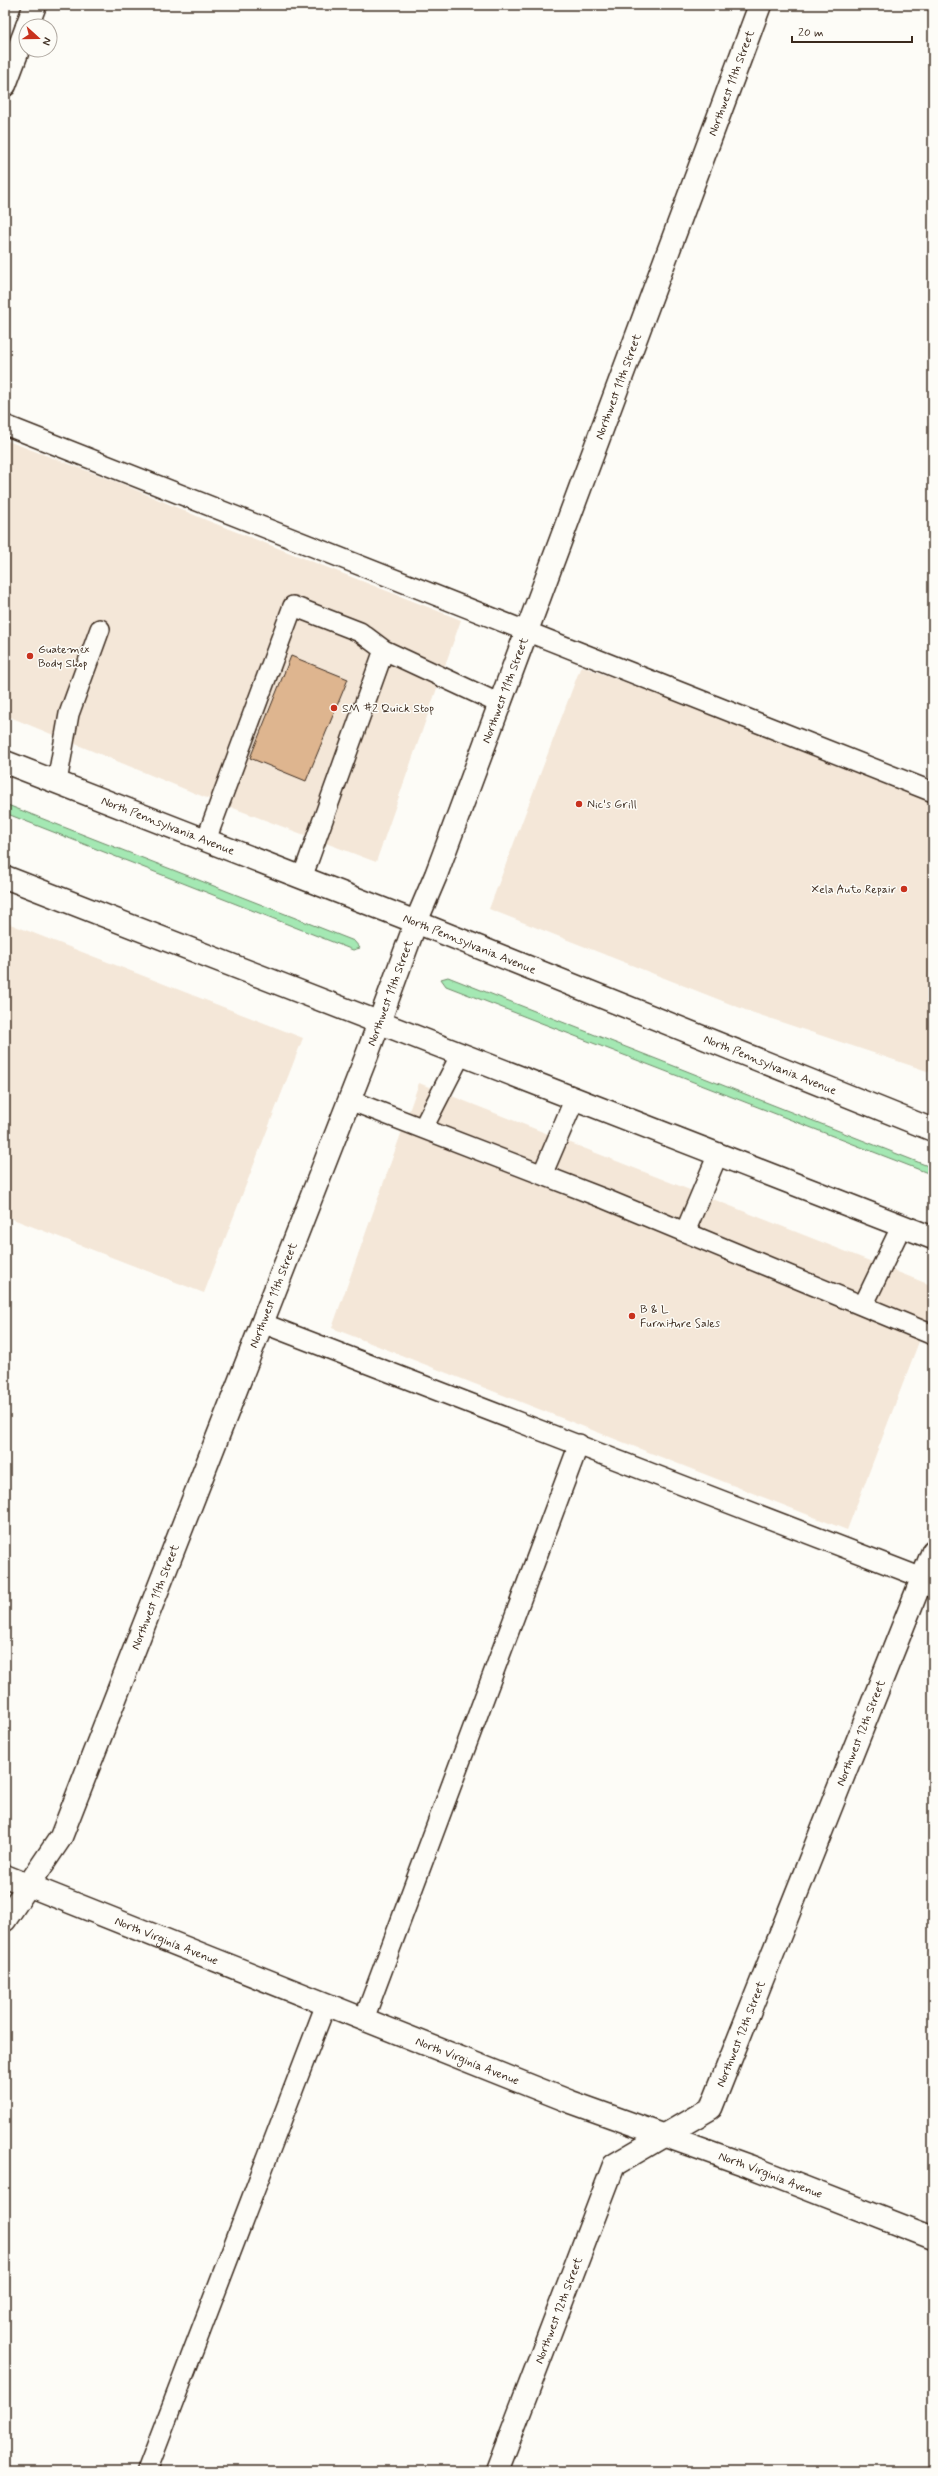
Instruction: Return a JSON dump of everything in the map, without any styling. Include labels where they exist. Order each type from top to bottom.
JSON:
[{"type":"street","points":[[30,18],[35,5]]},
{"type":"street","name":"Northwest 11th Street","points":[[5,1920],[30,1886],[61,1837],[380,1023],[416,922],[436,875],[760,5]]},
{"type":"street","points":[[5,85],[18,50]]},
{"type":"street","name":"North Pennsylvania Avenue","points":[[5,762],[416,922],[933,1130]]},
{"type":"street","points":[[5,877],[933,1238]]},
{"type":"street","name":"Northwest 12th Street","points":[[497,2471],[614,2165],[711,2108],[928,1580],[933,1551]]},
{"type":"street","name":"North Virginia Avenue","points":[[5,1876],[571,2102],[665,2136],[933,2238]]},
{"type":"lane","points":[[5,425],[933,792]]},
{"type":"lane","points":[[206,840],[293,606],[360,632],[384,650],[500,704]]},
{"type":"lane","points":[[57,782],[69,714],[100,629]]},
{"type":"lane","points":[[302,878],[384,650]]},
{"type":"lane","points":[[424,1128],[461,1054]]},
{"type":"lane","points":[[542,1175],[575,1098]]},
{"type":"lane","points":[[349,1100],[424,1128],[685,1232],[933,1335]]},
{"type":"lane","points":[[685,1232],[718,1154]]},
{"type":"lane","points":[[863,1306],[902,1225]]},
{"type":"lane","points":[[262,1323],[579,1444],[928,1580]]},
{"type":"lane","points":[[364,2020],[579,1444]]},
{"type":"lane","points":[[147,2471],[326,2004]]},
{"type":"shaded area","points":[[5,440],[120,483],[206,520],[461,620],[376,862],[204,797],[5,715]]},
{"type":"shaded area","points":[[581,666],[671,699],[933,803],[933,1073],[748,1011],[489,909]]},
{"type":"shaded area","points":[[5,922],[303,1038],[204,1293],[5,1216]]},
{"type":"shaded area","name":"B & L Furniture Sales","points":[[419,1083],[933,1286],[933,1305],[847,1530],[332,1328]]},
{"type":"green space","points":[[5,804],[354,941],[360,948],[353,950],[5,813]]},
{"type":"green space","points":[[448,977],[933,1168],[933,1175],[446,986],[441,979]]},
{"type":"building","points":[[291,656],[348,679],[306,781],[250,758]]},
{"type":"place","name":"Guatemex Body Shop","points":[[30,656]]},
{"type":"place","name":"SM #2 Quick Stop","points":[[334,708]]},
{"type":"place","name":"Nic's Grill","points":[[579,804]]},
{"type":"place","name":"Xela Auto Repair","points":[[904,889]]},
{"type":"place","name":"B & L Furniture Sales","points":[[632,1316]]}]
